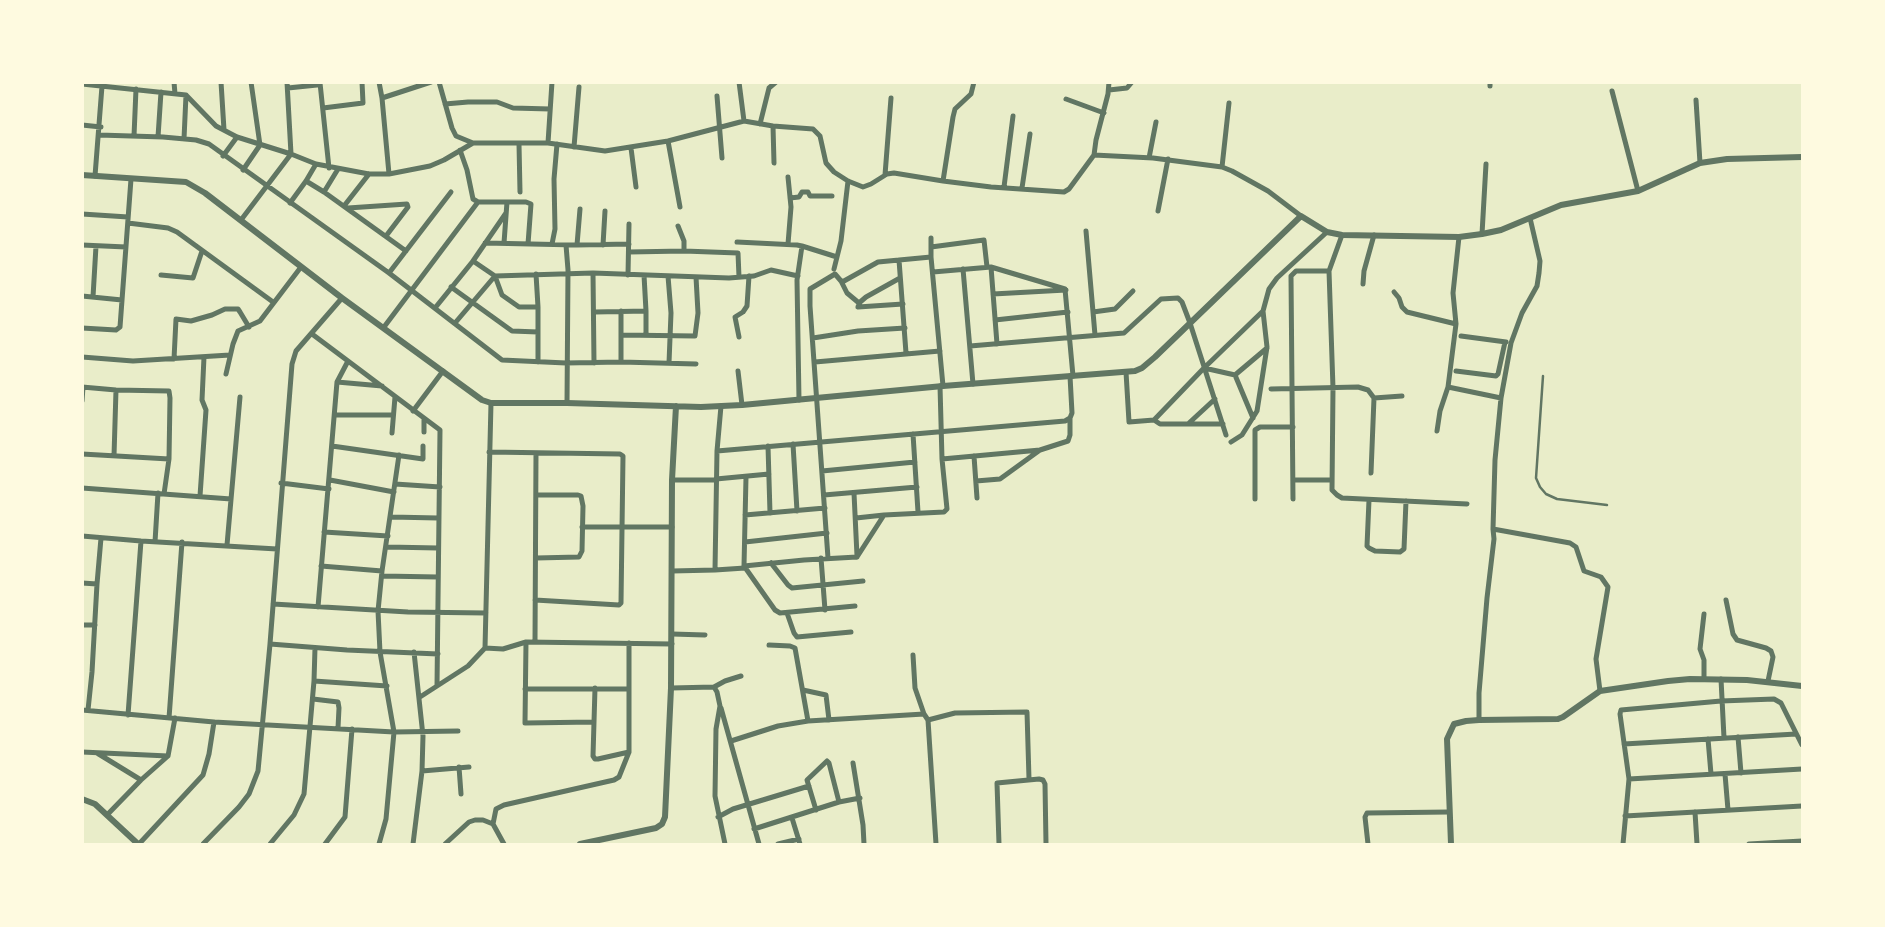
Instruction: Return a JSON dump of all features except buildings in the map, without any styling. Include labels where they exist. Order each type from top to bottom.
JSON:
[{"type":"street","points":[[134,136],[135,82]]},
{"type":"street","points":[[174,82],[175,94]]},
{"type":"street","points":[[221,82],[224,130]]},
{"type":"street","points":[[244,170],[260,145],[251,82]]},
{"type":"street","points":[[323,108],[363,103],[362,82]]},
{"type":"street","points":[[379,82],[389,174]]},
{"type":"street","points":[[382,98],[431,82]]},
{"type":"street","points":[[439,82],[444,104],[456,136],[473,143],[548,143],[605,151],[631,148],[744,121],[773,126],[813,129],[820,136],[826,163],[834,172],[848,181],[863,186],[871,184],[885,175],[894,173],[943,181],[1056,193],[1070,189],[1094,155],[1109,90],[1109,82]]},
{"type":"street","points":[[548,143],[552,82]]},
{"type":"street","points":[[739,82],[744,121]]},
{"type":"street","points":[[760,124],[768,88],[776,82]]},
{"type":"street","points":[[943,181],[955,109],[971,94],[974,82]]},
{"type":"street","points":[[1109,90],[1127,88],[1132,82]]},
{"type":"street","points":[[241,220],[291,154],[288,85],[318,85],[320,83],[329,168]]},
{"type":"street","points":[[82,84],[186,95],[216,126],[237,137],[338,170],[369,174],[389,174],[430,166],[473,143]]},
{"type":"street","points":[[96,176],[102,86]]},
{"type":"street","points":[[574,147],[579,87]]},
{"type":"street","points":[[1612,91],[1638,191]]},
{"type":"street","points":[[158,137],[161,92]]},
{"type":"street","points":[[184,139],[186,95]]},
{"type":"street","points":[[717,96],[722,158]]},
{"type":"street","points":[[885,175],[891,98]]},
{"type":"street","points":[[1066,99],[1104,113]]},
{"type":"street","points":[[1696,100],[1700,164]]},
{"type":"street","points":[[444,104],[497,102],[513,108],[550,109]]},
{"type":"street","points":[[1222,167],[1229,103]]},
{"type":"street","points":[[1004,188],[1013,116]]},
{"type":"street","points":[[1149,158],[1156,122]]},
{"type":"street","points":[[82,125],[100,127]]},
{"type":"street","points":[[773,126],[774,163]]},
{"type":"street","points":[[1022,188],[1030,134]]},
{"type":"street","points":[[99,135],[158,137],[203,142],[436,308],[502,360],[566,363],[696,364]]},
{"type":"street","points":[[223,156],[237,137]]},
{"type":"street","points":[[668,140],[680,207]]},
{"type":"street","points":[[519,144],[520,192]]},
{"type":"street","points":[[552,244],[555,229],[554,179],[557,144]]},
{"type":"street","points":[[631,148],[636,187]]},
{"type":"street","points":[[460,150],[467,170],[473,199],[478,202],[526,202],[532,204],[528,244]]},
{"type":"street","points":[[1094,155],[1149,158],[1222,167],[1260,185],[1301,216],[1327,232],[1342,235],[1458,237],[1501,230],[1560,205],[1638,191],[1700,164],[1727,159],[1802,158]]},
{"type":"street","points":[[1158,211],[1168,160]]},
{"type":"street","points":[[290,203],[316,164]]},
{"type":"street","points":[[1482,234],[1486,164]]},
{"type":"street","points":[[324,192],[338,170]]},
{"type":"street","points":[[346,207],[369,174]]},
{"type":"street","points":[[82,175],[186,182],[205,193],[342,298],[482,400],[491,403],[676,406],[742,405],[941,386],[1135,371],[1148,364],[1301,216]]},
{"type":"street","points":[[788,177],[790,198],[788,244]]},
{"type":"street","points":[[82,328],[118,329],[131,179]]},
{"type":"street","points":[[306,181],[346,207],[406,251]]},
{"type":"street","points":[[834,269],[841,241],[848,181]]},
{"type":"street","points":[[389,274],[451,192]]},
{"type":"street","points":[[790,198],[799,197],[802,192],[808,192],[810,196],[832,196]]},
{"type":"street","points":[[384,327],[478,202]]},
{"type":"street","points":[[504,243],[507,202]]},
{"type":"street","points":[[346,207],[407,204],[408,207],[386,236]]},
{"type":"street","points":[[578,245],[580,209]]},
{"type":"street","points":[[603,245],[605,211]]},
{"type":"street","points":[[82,214],[168,228],[188,240],[273,302]]},
{"type":"street","points":[[436,308],[473,261],[506,214]]},
{"type":"street","points":[[1479,720],[1479,693],[1494,539],[1495,460],[1501,398],[1511,344],[1522,313],[1537,286],[1539,273],[1540,261],[1530,218]]},
{"type":"street","points":[[628,275],[629,224]]},
{"type":"street","points":[[678,226],[684,241],[684,251]]},
{"type":"street","points":[[1086,231],[1095,336]]},
{"type":"street","points":[[1231,442],[1242,435],[1257,411],[1268,347],[1263,311],[1267,295],[1273,283],[1327,232]]},
{"type":"street","points":[[1342,235],[1329,271],[1332,490],[1342,498],[1467,504]]},
{"type":"street","points":[[1363,284],[1364,271],[1374,236]]},
{"type":"street","points":[[1436,432],[1440,411],[1448,387],[1456,324],[1454,282],[1458,237]]},
{"type":"street","points":[[856,518],[946,511],[942,459],[940,350],[931,257],[931,238]]},
{"type":"street","points":[[931,247],[984,240],[989,267],[997,344]]},
{"type":"street","points":[[737,242],[802,246],[837,257]]},
{"type":"street","points":[[485,243],[629,244]]},
{"type":"street","points":[[566,244],[568,274],[567,403]]},
{"type":"street","points":[[82,245],[126,247]]},
{"type":"street","points":[[93,297],[96,246]]},
{"type":"street","points":[[799,400],[798,276],[802,246]]},
{"type":"street","points":[[161,275],[193,278],[202,251]]},
{"type":"street","points":[[629,252],[737,252],[739,255],[739,277]]},
{"type":"street","points":[[840,281],[844,282],[878,262],[931,257]]},
{"type":"street","points":[[899,260],[906,353]]},
{"type":"street","points":[[473,261],[494,276],[502,296],[519,306],[538,307]]},
{"type":"street","points":[[226,374],[238,331],[260,321],[301,267]]},
{"type":"street","points":[[933,272],[989,267],[1064,288]]},
{"type":"street","points":[[963,269],[973,384]]},
{"type":"street","points":[[455,323],[494,276],[593,273],[739,277],[771,270],[798,276]]},
{"type":"street","points":[[1293,499],[1291,276],[1296,270],[1329,271]]},
{"type":"street","points":[[593,273],[595,312],[594,363]]},
{"type":"street","points":[[536,274],[538,362]]},
{"type":"street","points":[[828,558],[810,288],[835,274],[847,293],[858,305],[902,304]]},
{"type":"street","points":[[644,275],[646,335]]},
{"type":"street","points":[[668,276],[671,313],[669,364]]},
{"type":"street","points":[[738,337],[735,317],[744,312],[747,306],[748,276]]},
{"type":"street","points":[[621,335],[693,337],[696,334],[698,313],[696,277]]},
{"type":"street","points":[[858,305],[866,297],[900,278]]},
{"type":"street","points":[[451,287],[512,331],[538,332]]},
{"type":"street","points":[[992,294],[1064,288]]},
{"type":"street","points":[[942,459],[1040,450],[1068,441],[1072,413],[1072,376],[1068,312],[1064,288]]},
{"type":"street","points":[[1093,312],[1115,309],[1133,291]]},
{"type":"street","points":[[1394,292],[1407,312],[1456,324]]},
{"type":"street","points":[[82,296],[122,300]]},
{"type":"street","points":[[203,844],[230,819],[249,794],[258,771],[292,364],[296,351],[342,298]]},
{"type":"street","points":[[970,346],[1125,333],[1160,299],[1181,299],[1226,435]]},
{"type":"street","points":[[174,359],[176,320],[191,320],[212,315],[225,309],[231,309],[238,310],[249,326]]},
{"type":"street","points":[[621,311],[621,362]]},
{"type":"street","points":[[595,312],[646,311]]},
{"type":"street","points":[[1154,420],[1263,311]]},
{"type":"street","points":[[995,320],[1068,312]]},
{"type":"street","points":[[813,338],[858,331],[905,328]]},
{"type":"street","points":[[799,331],[812,330]]},
{"type":"street","points":[[312,334],[440,430],[438,686]]},
{"type":"street","points":[[1461,336],[1511,344]]},
{"type":"street","points":[[1456,372],[1496,376],[1505,342]]},
{"type":"street","points":[[1235,374],[1268,347]]},
{"type":"street","points":[[815,362],[940,350]]},
{"type":"street","points":[[82,357],[133,361],[230,355]]},
{"type":"street","points":[[200,496],[206,410],[202,400],[204,357]]},
{"type":"street","points":[[318,607],[338,382],[348,361]]},
{"type":"street","points":[[1204,368],[1235,374]]},
{"type":"street","points":[[414,411],[443,371]]},
{"type":"street","points":[[738,371],[742,405]]},
{"type":"street","points":[[1126,372],[1128,422],[1154,420],[1160,424],[1223,424]]},
{"type":"street","points":[[1235,374],[1253,418]]},
{"type":"street","points":[[338,382],[382,386]]},
{"type":"street","points":[[82,401],[83,387],[169,391],[169,459],[161,494],[155,542]]},
{"type":"street","points":[[1448,387],[1501,398]]},
{"type":"street","points":[[1271,389],[1364,388],[1368,390],[1374,398],[1371,474]]},
{"type":"street","points":[[114,456],[116,390]]},
{"type":"street","points":[[1374,398],[1402,396]]},
{"type":"street","points":[[227,545],[240,397]]},
{"type":"street","points":[[392,433],[395,397]]},
{"type":"street","points":[[1189,423],[1215,399]]},
{"type":"street","points":[[420,697],[468,666],[485,648],[491,403]]},
{"type":"street","points":[[580,844],[656,828],[662,824],[665,817],[672,688],[672,480],[676,406]]},
{"type":"street","points":[[714,570],[717,451],[721,406]]},
{"type":"street","points":[[335,415],[392,415]]},
{"type":"street","points":[[717,451],[1065,421],[1070,418]]},
{"type":"street","points":[[424,419],[424,432]]},
{"type":"street","points":[[1255,499],[1255,430],[1260,427],[1293,427]]},
{"type":"street","points":[[914,434],[918,512]]},
{"type":"street","points":[[793,444],[797,511]]},
{"type":"street","points":[[332,446],[423,459],[423,446]]},
{"type":"street","points":[[768,446],[770,513]]},
{"type":"street","points":[[976,481],[1000,479],[1040,450]]},
{"type":"street","points":[[489,452],[622,454],[623,456],[620,604],[535,600]]},
{"type":"street","points":[[535,642],[536,453]]},
{"type":"street","points":[[82,454],[169,459]]},
{"type":"street","points":[[380,844],[386,819],[394,732],[380,652],[378,611],[400,455]]},
{"type":"street","points":[[974,456],[977,498]]},
{"type":"street","points":[[822,471],[915,462]]},
{"type":"street","points":[[672,480],[716,479],[769,474]]},
{"type":"street","points":[[746,477],[745,567],[777,612],[787,613],[855,606]]},
{"type":"street","points":[[330,480],[394,492]]},
{"type":"street","points":[[1293,480],[1331,480]]},
{"type":"street","points":[[282,483],[329,489]]},
{"type":"street","points":[[395,484],[440,487]]},
{"type":"street","points":[[824,495],[916,487]]},
{"type":"street","points":[[82,488],[231,499]]},
{"type":"street","points":[[854,493],[857,557]]},
{"type":"street","points":[[536,495],[581,496],[583,506],[582,551],[579,557],[536,558]]},
{"type":"street","points":[[1369,500],[1367,546],[1375,551],[1400,552],[1404,549],[1406,500]]},
{"type":"street","points":[[745,515],[825,508]]},
{"type":"street","points":[[857,557],[884,515]]},
{"type":"street","points":[[391,517],[438,518]]},
{"type":"street","points":[[582,527],[672,527]]},
{"type":"street","points":[[1493,529],[1570,543],[1576,547],[1584,572],[1601,577],[1608,587],[1596,659],[1600,691]]},
{"type":"street","points":[[324,532],[388,536]]},
{"type":"street","points":[[745,542],[827,533]]},
{"type":"street","points":[[82,536],[141,542],[182,542],[277,549]]},
{"type":"street","points":[[101,538],[92,672],[85,710],[214,722],[310,726],[352,730],[394,732],[458,731]]},
{"type":"street","points":[[128,715],[141,542]]},
{"type":"street","points":[[107,815],[141,780],[168,756],[172,718],[182,542]]},
{"type":"street","points":[[387,547],[438,548]]},
{"type":"street","points":[[672,571],[714,570],[821,558],[857,557]]},
{"type":"street","points":[[821,558],[824,610]]},
{"type":"street","points":[[771,563],[790,587],[863,581]]},
{"type":"street","points":[[321,566],[382,574],[438,577]]},
{"type":"street","points":[[82,582],[97,584]]},
{"type":"street","points":[[1726,600],[1733,634],[1737,640],[1771,651],[1773,657],[1768,681]]},
{"type":"street","points":[[273,604],[378,611],[486,613]]},
{"type":"street","points":[[787,613],[794,634],[797,637],[851,632]]},
{"type":"street","points":[[1704,614],[1700,649],[1704,660],[1704,679]]},
{"type":"street","points":[[82,624],[95,625]]},
{"type":"street","points":[[672,634],[705,635]]},
{"type":"street","points":[[485,648],[503,649],[526,642],[672,644]]},
{"type":"street","points":[[526,642],[525,723],[594,722]]},
{"type":"street","points":[[493,824],[496,809],[504,805],[617,779],[629,752],[629,643]]},
{"type":"street","points":[[270,644],[438,654]]},
{"type":"street","points":[[769,645],[795,648],[808,721]]},
{"type":"street","points":[[270,844],[294,815],[304,794],[313,699],[315,648]]},
{"type":"street","points":[[413,844],[422,771],[420,697],[414,652]]},
{"type":"street","points":[[913,655],[915,688],[928,720],[936,844]]},
{"type":"street","points":[[672,688],[714,687],[725,680],[741,676]]},
{"type":"street","points":[[1721,679],[1724,738]]},
{"type":"street","points":[[1451,844],[1447,739],[1454,724],[1479,720],[1558,719],[1600,691],[1668,681],[1721,679],[1768,681],[1802,686]]},
{"type":"street","points":[[314,681],[387,686]]},
{"type":"street","points":[[714,687],[759,844]]},
{"type":"street","points":[[595,688],[593,756],[595,759],[629,752]]},
{"type":"street","points":[[525,690],[629,689]]},
{"type":"street","points":[[803,690],[826,695],[829,720]]},
{"type":"street","points":[[313,699],[338,702],[340,708],[338,728]]},
{"type":"street","points":[[1624,844],[1629,779],[1621,710],[1721,701],[1774,699],[1781,703],[1802,745]]},
{"type":"street","points":[[720,706],[716,730],[715,788],[718,816],[725,844]]},
{"type":"street","points":[[928,720],[955,713],[1027,712],[1029,779]]},
{"type":"street","points":[[731,741],[778,726],[808,721],[924,714]]},
{"type":"street","points":[[82,799],[96,804],[138,844],[203,775],[214,722]]},
{"type":"street","points":[[326,844],[345,818],[352,730]]},
{"type":"street","points":[[1624,744],[1796,734]]},
{"type":"street","points":[[1738,737],[1741,773]]},
{"type":"street","points":[[1708,739],[1711,774]]},
{"type":"street","points":[[82,752],[168,756]]},
{"type":"street","points":[[96,753],[141,780]]},
{"type":"street","points":[[816,810],[807,780],[828,762],[840,802]]},
{"type":"street","points":[[853,763],[860,798],[864,844]]},
{"type":"street","points":[[459,767],[461,794]]},
{"type":"street","points":[[422,771],[469,767]]},
{"type":"street","points":[[1629,779],[1802,769]]},
{"type":"street","points":[[1725,774],[1728,810]]},
{"type":"street","points":[[999,844],[997,784],[1001,781],[1029,779],[1041,779],[1044,782],[1046,844]]},
{"type":"street","points":[[718,816],[748,804],[809,786]]},
{"type":"street","points":[[754,829],[840,802],[860,798]]},
{"type":"street","points":[[1625,816],[1802,806]]},
{"type":"street","points":[[1368,844],[1365,817],[1367,813],[1449,812]]},
{"type":"street","points":[[1695,812],[1697,844]]},
{"type":"street","points":[[778,844],[799,842],[792,818]]},
{"type":"street","points":[[445,844],[458,831],[475,820],[483,820],[493,824],[504,844]]},
{"type":"street","points":[[1749,844],[1802,841]]},
{"type":"lane","points":[[1543,376],[1536,478],[1540,487],[1546,494],[1557,500],[1607,505]]}]
